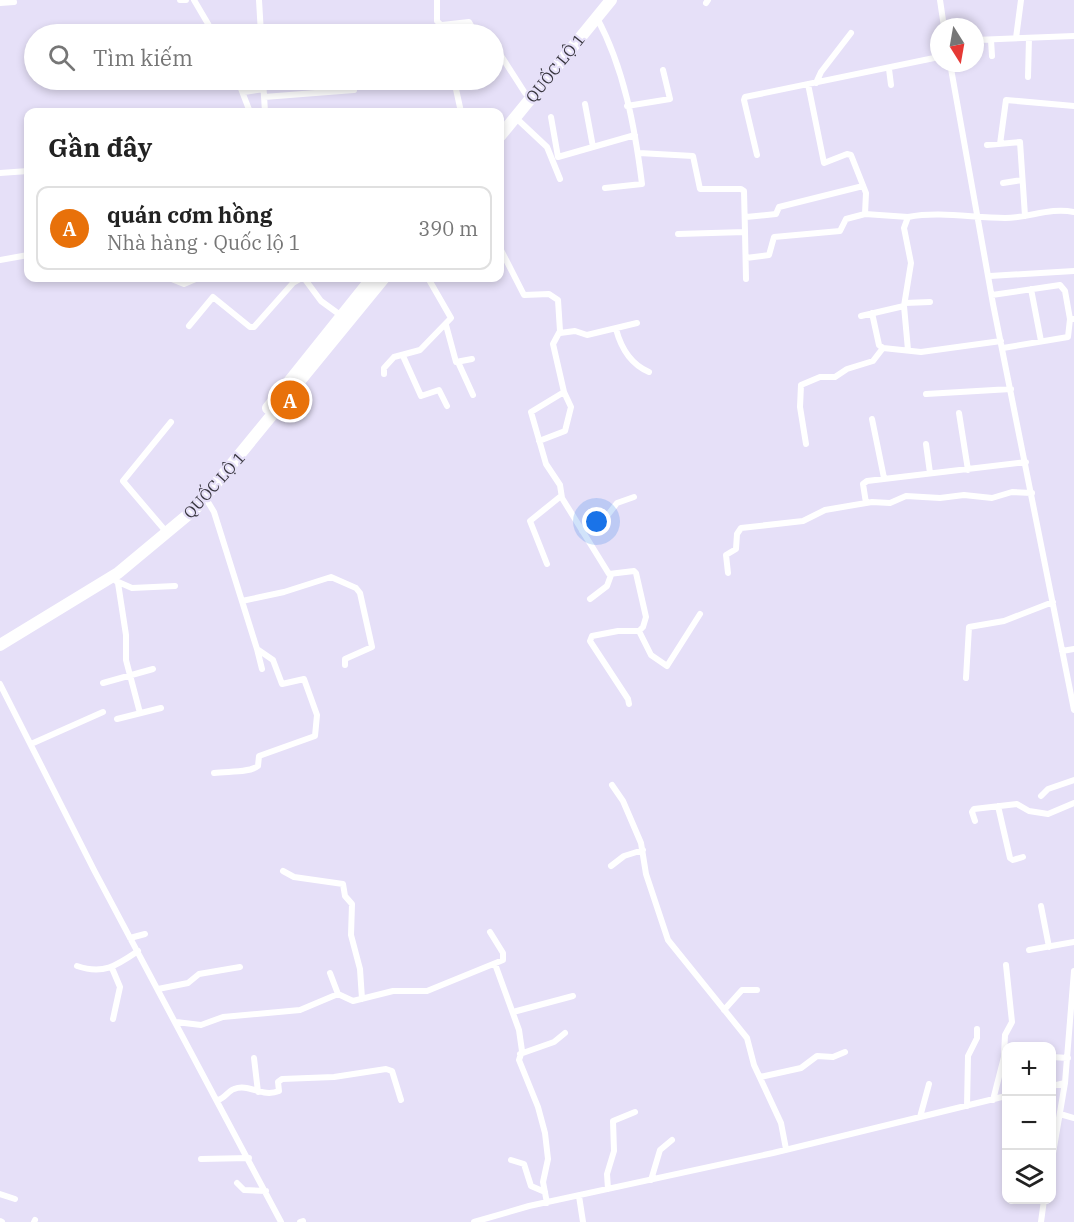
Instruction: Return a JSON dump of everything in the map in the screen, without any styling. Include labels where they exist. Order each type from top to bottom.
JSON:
[{"type":"highway","name":"QUỐC LỘ 1","points":[[504,119],[600,0]]},
{"type":"highway","name":"QUỐC LỘ 1","points":[[504,131],[611,0]]},
{"type":"highway","name":"QUỐC LỘ 1","points":[[0,645],[114,580],[162,539],[205,497],[345,319],[369,282]]},
{"type":"highway","name":"QUỐC LỘ 1","points":[[0,636],[95,580],[163,528],[218,472],[345,319],[380,282]]},
{"type":"street","points":[[180,0],[186,0]]},
{"type":"street","points":[[194,0],[208,24]]},
{"type":"street","points":[[259,0],[260,24]]},
{"type":"street","points":[[437,0],[437,21],[441,24]]},
{"type":"street","points":[[940,0],[943,18]]},
{"type":"street","points":[[1016,38],[1021,0]]},
{"type":"street","points":[[0,3],[14,2]]},
{"type":"street","points":[[596,18],[616,62],[639,153],[642,184],[605,188]]},
{"type":"street","points":[[451,24],[469,22],[470,24]]},
{"type":"street","points":[[816,83],[821,72],[851,33]]},
{"type":"street","points":[[984,40],[1074,36]]},
{"type":"street","points":[[1028,78],[1029,38]]},
{"type":"street","points":[[991,40],[992,56]]},
{"type":"street","points":[[757,155],[745,97],[930,59]]},
{"type":"street","points":[[504,60],[525,93]]},
{"type":"street","points":[[889,69],[891,85]]},
{"type":"street","points":[[627,106],[670,99],[663,70]]},
{"type":"street","points":[[952,72],[992,295],[1074,710]]},
{"type":"street","points":[[808,84],[824,163],[847,154],[851,155],[866,196],[865,214]]},
{"type":"street","points":[[249,108],[244,92],[253,90]]},
{"type":"street","points":[[259,90],[264,98],[265,108]]},
{"type":"street","points":[[264,98],[354,90]]},
{"type":"street","points":[[457,90],[460,108]]},
{"type":"street","points":[[1000,144],[1006,100],[1074,106]]},
{"type":"street","points":[[585,104],[593,147]]},
{"type":"street","points":[[515,117],[547,147],[560,179]]},
{"type":"street","points":[[551,117],[558,157],[635,135]]},
{"type":"street","points":[[987,145],[1020,142],[1025,216]]},
{"type":"street","points":[[639,153],[694,157],[699,188],[743,189],[746,217],[746,279]]},
{"type":"street","points":[[0,173],[24,171]]},
{"type":"street","points":[[1003,183],[1022,180]]},
{"type":"street","points":[[746,217],[775,215],[779,207],[863,186]]},
{"type":"street","points":[[746,258],[769,255],[776,236],[840,231],[846,219],[865,214],[908,217],[928,215],[979,217],[1025,216],[1059,209],[1074,212]]},
{"type":"street","points":[[908,217],[904,230],[911,263],[905,304],[908,350]]},
{"type":"street","points":[[678,234],[745,232]]},
{"type":"street","points":[[0,260],[24,256]]},
{"type":"street","points":[[504,256],[524,295],[546,294],[557,298],[560,333],[553,344],[564,392],[571,407],[566,431],[539,441]]},
{"type":"street","points":[[990,276],[1074,271]]},
{"type":"street","points":[[189,326],[213,297],[250,327],[254,327],[294,282]]},
{"type":"street","points":[[306,282],[321,301],[345,319]]},
{"type":"street","points":[[384,374],[384,366],[392,359],[420,350],[451,318],[450,312],[431,282]]},
{"type":"street","points":[[873,313],[879,345],[883,348],[921,352],[1041,341],[1068,336],[1072,319],[1062,286],[992,295]]},
{"type":"street","points":[[1031,289],[1041,341]]},
{"type":"street","points":[[861,316],[905,304],[930,302]]},
{"type":"street","points":[[560,333],[575,331],[587,335],[638,323]]},
{"type":"street","points":[[446,325],[458,362],[473,396]]},
{"type":"street","points":[[616,329],[621,346],[628,356],[639,368],[649,372]]},
{"type":"street","points":[[806,444],[800,407],[801,385],[820,377],[835,376],[847,369],[873,361],[883,348]]},
{"type":"street","points":[[403,356],[421,396],[439,390],[447,406]]},
{"type":"street","points":[[458,362],[472,359]]},
{"type":"street","points":[[926,394],[1011,389]]},
{"type":"street","points":[[564,392],[531,410],[546,464],[560,485],[561,496],[611,575],[608,586],[590,599]]},
{"type":"street","points":[[958,413],[968,470]]},
{"type":"street","points":[[872,419],[884,478]]},
{"type":"street","points":[[163,528],[123,481],[171,422]]},
{"type":"street","points":[[926,444],[930,473]]},
{"type":"street","points":[[866,503],[864,482],[1026,462]]},
{"type":"street","points":[[728,573],[726,555],[736,549],[739,529],[771,523],[797,523],[807,520],[817,512],[866,503],[890,503],[912,495],[940,498],[964,495],[992,498],[1012,492],[1032,493]]},
{"type":"street","points":[[547,564],[530,521],[561,496]]},
{"type":"street","points":[[205,497],[214,512],[262,669]]},
{"type":"street","points":[[582,531],[607,516],[617,503],[634,497]]},
{"type":"street","points":[[611,575],[636,572],[646,617],[643,627],[639,630],[592,636],[590,640],[629,704]]},
{"type":"street","points":[[242,601],[284,592],[331,577],[356,588],[360,593],[372,647],[345,659],[345,665]]},
{"type":"street","points":[[114,580],[132,588],[175,586]]},
{"type":"street","points":[[114,580],[126,635],[125,655],[140,713]]},
{"type":"street","points":[[966,678],[971,626],[1004,621],[1053,602]]},
{"type":"street","points":[[639,630],[645,647],[667,666],[700,614]]},
{"type":"street","points":[[214,773],[251,770],[258,766],[259,756],[317,735],[316,710],[304,679],[282,684],[273,660],[257,649]]},
{"type":"street","points":[[1062,651],[1074,649]]},
{"type":"street","points":[[103,683],[153,669]]},
{"type":"street","points":[[0,684],[130,938],[281,1222]]},
{"type":"street","points":[[117,719],[161,708]]},
{"type":"street","points":[[31,744],[103,712]]},
{"type":"street","points":[[1041,796],[1048,789],[1074,780]]},
{"type":"street","points":[[612,785],[623,801],[668,940],[747,1038],[760,1077],[781,1123],[780,1151]]},
{"type":"street","points":[[975,821],[974,809],[1020,804],[1029,811],[1048,814],[1074,803]]},
{"type":"street","points":[[998,806],[1011,858],[1023,857]]},
{"type":"street","points":[[611,866],[639,852]]},
{"type":"street","points":[[283,871],[294,877],[343,884],[345,896],[352,904],[351,935],[360,969],[362,999]]},
{"type":"street","points":[[1041,906],[1049,947]]},
{"type":"street","points":[[330,973],[338,994],[350,1001],[393,991],[427,991],[503,960],[504,956],[490,932]]},
{"type":"street","points":[[130,938],[145,934]]},
{"type":"street","points":[[1029,950],[1074,942]]},
{"type":"street","points":[[77,966],[93,971],[112,968],[138,951]]},
{"type":"street","points":[[495,964],[519,1030],[519,1060],[538,1107],[545,1133],[548,1159],[543,1179],[547,1203]]},
{"type":"street","points":[[1005,1042],[1005,1035],[1012,1022],[1006,965]]},
{"type":"street","points":[[158,988],[188,983],[199,974],[240,967]]},
{"type":"street","points":[[112,968],[120,987],[113,1019]]},
{"type":"street","points":[[1054,1150],[1068,1058],[1074,971]]},
{"type":"street","points":[[724,1010],[742,990],[757,990]]},
{"type":"street","points":[[176,1022],[201,1025],[223,1017],[300,1010],[338,994]]},
{"type":"street","points":[[513,1012],[573,996]]},
{"type":"street","points":[[967,1106],[968,1056],[977,1038],[977,1029]]},
{"type":"street","points":[[520,1054],[531,1053],[554,1042],[565,1033]]},
{"type":"street","points":[[760,1077],[801,1068],[820,1055],[833,1057],[845,1052]]},
{"type":"street","points":[[1056,1057],[1068,1058]]},
{"type":"street","points":[[254,1058],[258,1092]]},
{"type":"street","points":[[993,1100],[1002,1064]]},
{"type":"street","points":[[218,1100],[235,1089],[265,1094],[277,1092],[278,1082],[282,1079],[334,1077],[389,1070],[393,1074],[401,1100]]},
{"type":"street","points":[[1056,1085],[1065,1083]]},
{"type":"street","points":[[920,1117],[929,1084]]},
{"type":"street","points":[[474,1222],[547,1203],[869,1131],[1002,1097]]},
{"type":"street","points":[[608,1190],[606,1174],[614,1149],[613,1121],[635,1112]]},
{"type":"street","points":[[1060,1114],[1074,1118]]},
{"type":"street","points":[[651,1180],[660,1150],[672,1140]]},
{"type":"street","points":[[201,1159],[249,1158]]},
{"type":"street","points":[[511,1160],[524,1164],[531,1186],[545,1192]]},
{"type":"street","points":[[237,1183],[242,1190],[266,1191]]},
{"type":"street","points":[[0,1194],[15,1199]]},
{"type":"street","points":[[579,1196],[583,1222]]},
{"type":"street","points":[[1041,1222],[1043,1204]]},
{"type":"place","name":"quán cơm hồng","points":[[290,400]]}]
